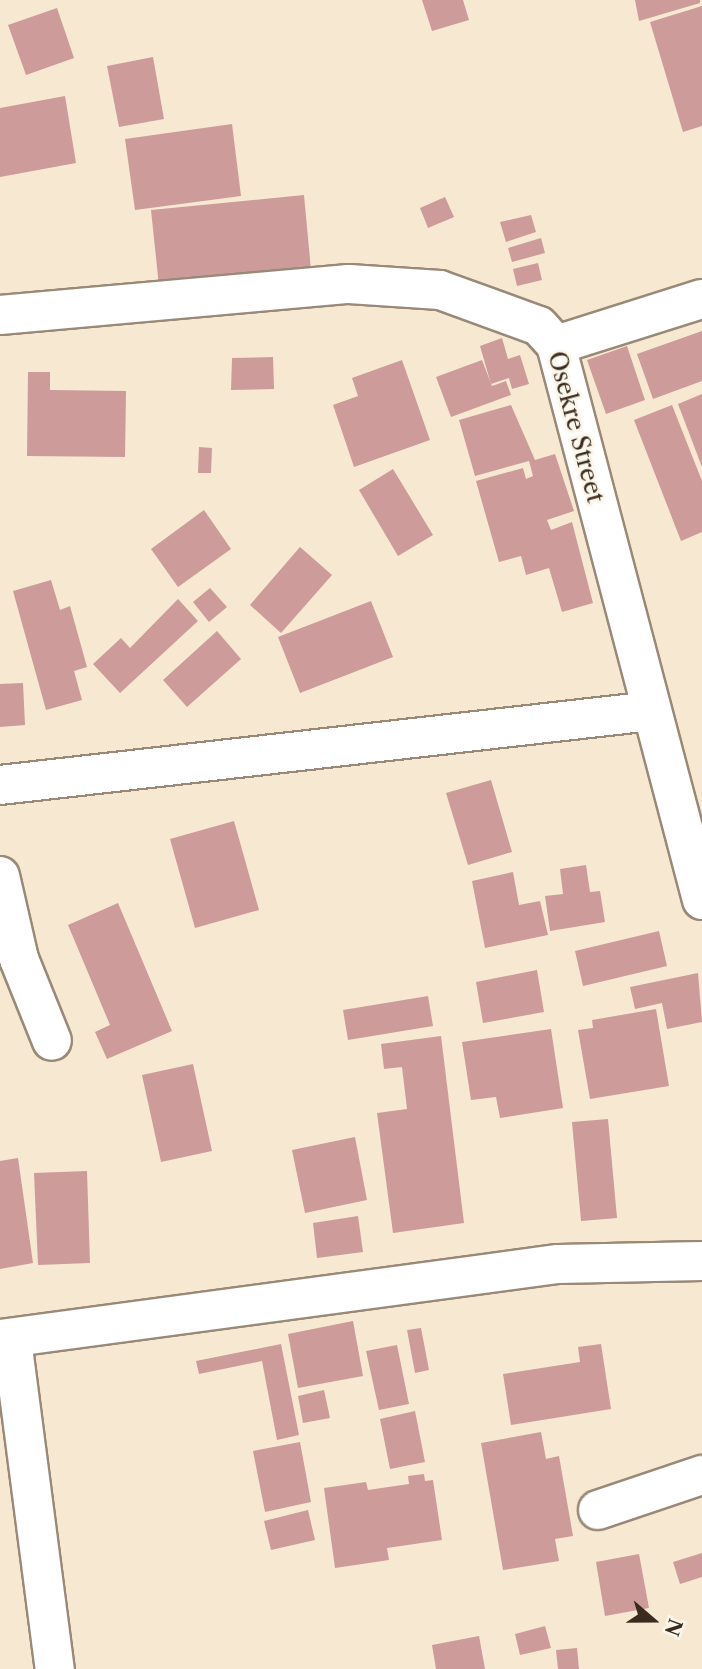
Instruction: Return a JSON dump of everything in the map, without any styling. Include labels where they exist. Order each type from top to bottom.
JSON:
[{"type":"street","name":"Osekre Street","points":[[0,315],[349,284],[440,290],[507,309],[539,326],[556,345],[702,900]]},
{"type":"street","points":[[556,345],[702,299]]},
{"type":"street","points":[[0,794],[652,711]]},
{"type":"street","points":[[0,876],[19,959],[52,1041]]},
{"type":"street","points":[[55,1669],[6,1340],[558,1264],[702,1261]]},
{"type":"street","points":[[598,1510],[702,1475]]},
{"type":"building","points":[[422,0],[463,0],[469,20],[432,31]]},
{"type":"building","points":[[635,0],[700,0],[700,3],[639,21]]},
{"type":"building","points":[[702,6],[702,126],[683,132],[650,22]]},
{"type":"building","points":[[57,8],[74,58],[26,75],[8,25]]},
{"type":"building","points":[[153,57],[164,119],[119,127],[107,66]]},
{"type":"building","points":[[65,96],[76,163],[0,177],[0,108]]},
{"type":"building","points":[[232,124],[241,196],[135,210],[125,139]]},
{"type":"building","points":[[304,195],[311,270],[159,286],[151,210]]},
{"type":"building","points":[[445,197],[454,217],[428,228],[420,208]]},
{"type":"building","points":[[531,215],[536,232],[506,242],[500,222]]},
{"type":"building","points":[[541,238],[545,253],[512,262],[508,248]]},
{"type":"building","points":[[538,263],[542,280],[517,286],[513,269]]},
{"type":"building","points":[[702,331],[702,381],[653,399],[637,354]]},
{"type":"building","points":[[502,338],[508,359],[520,355],[529,384],[512,389],[509,378],[491,384],[480,346]]},
{"type":"building","points":[[627,346],[645,400],[606,414],[587,360]]},
{"type":"building","points":[[273,357],[274,389],[231,390],[232,358]]},
{"type":"building","points":[[402,360],[430,440],[354,467],[333,405],[358,396],[352,378]]},
{"type":"building","points":[[482,360],[492,386],[506,381],[511,395],[451,417],[436,377]]},
{"type":"building","points":[[28,372],[50,372],[50,390],[126,391],[125,457],[27,456]]},
{"type":"building","points":[[702,394],[702,467],[678,404]]},
{"type":"building","points":[[511,405],[535,460],[555,454],[574,511],[547,520],[551,530],[572,522],[593,603],[562,612],[549,568],[526,575],[521,556],[499,562],[476,481],[523,468],[526,479],[533,476],[529,461],[475,476],[459,420]]},
{"type":"building","points":[[672,405],[702,481],[702,532],[681,541],[634,420]]},
{"type":"building","points":[[199,447],[212,448],[211,473],[198,473]]},
{"type":"building","points":[[393,469],[433,535],[398,556],[359,490]]},
{"type":"building","points":[[204,510],[231,549],[178,587],[151,549]]},
{"type":"building","points":[[300,547],[332,575],[281,633],[250,605]]},
{"type":"building","points":[[51,580],[60,610],[70,606],[87,667],[74,671],[82,700],[46,710],[13,591]]},
{"type":"building","points":[[210,588],[227,607],[209,622],[193,602]]},
{"type":"building","points":[[178,599],[198,621],[120,693],[93,664],[121,638],[130,648]]},
{"type":"building","points":[[371,601],[393,657],[300,693],[278,637]]},
{"type":"building","points":[[217,631],[241,659],[187,707],[163,680]]},
{"type":"building","points":[[23,683],[25,725],[0,727],[0,684]]},
{"type":"building","points":[[491,780],[512,852],[468,865],[446,793]]},
{"type":"building","points":[[234,821],[259,910],[195,928],[170,839]]},
{"type":"building","points":[[586,865],[590,892],[600,891],[605,922],[550,931],[545,896],[563,894],[560,869]]},
{"type":"building","points":[[513,872],[519,905],[540,901],[548,935],[485,948],[472,881]]},
{"type":"building","points":[[118,903],[172,1031],[107,1059],[95,1032],[110,1025],[68,925]]},
{"type":"building","points":[[659,931],[667,966],[583,986],[575,951]]},
{"type":"building","points":[[537,970],[544,1012],[483,1023],[476,982]]},
{"type":"building","points":[[698,973],[702,1022],[667,1029],[662,1003],[635,1009],[630,987]]},
{"type":"building","points":[[428,996],[433,1026],[348,1040],[343,1010]]},
{"type":"building","points":[[656,1009],[669,1086],[590,1099],[578,1030],[593,1028],[592,1020]]},
{"type":"building","points":[[551,1029],[563,1108],[500,1118],[496,1097],[471,1100],[462,1042]]},
{"type":"building","points":[[441,1036],[464,1223],[393,1233],[377,1113],[407,1109],[402,1067],[384,1069],[381,1044]]},
{"type":"building","points":[[193,1064],[212,1151],[161,1162],[142,1075]]},
{"type":"building","points":[[608,1119],[617,1218],[581,1221],[572,1122]]},
{"type":"building","points":[[355,1137],[367,1200],[305,1213],[292,1150]]},
{"type":"building","points":[[18,1158],[33,1263],[0,1269],[0,1161]]},
{"type":"building","points":[[87,1171],[90,1263],[38,1265],[34,1173]]},
{"type":"building","points":[[358,1216],[363,1252],[317,1258],[313,1223]]},
{"type":"building","points":[[353,1321],[363,1376],[298,1388],[288,1334]]},
{"type":"building","points":[[421,1328],[429,1370],[415,1373],[407,1330]]},
{"type":"building","points":[[281,1344],[299,1435],[277,1440],[262,1361],[199,1374],[196,1361]]},
{"type":"building","points":[[601,1344],[611,1409],[511,1425],[503,1374],[580,1362],[578,1347]]},
{"type":"building","points":[[397,1345],[409,1404],[379,1410],[366,1351]]},
{"type":"building","points":[[324,1390],[330,1418],[303,1423],[298,1396]]},
{"type":"building","points":[[415,1411],[425,1462],[390,1469],[380,1419]]},
{"type":"building","points":[[541,1432],[546,1459],[559,1456],[573,1536],[555,1539],[559,1561],[503,1570],[481,1443]]},
{"type":"building","points":[[300,1442],[311,1502],[265,1512],[253,1451]]},
{"type":"building","points":[[424,1474],[425,1481],[433,1480],[442,1540],[387,1548],[389,1560],[335,1568],[324,1488],[366,1482],[368,1490],[409,1484],[408,1476]]},
{"type":"building","points":[[308,1510],[315,1540],[271,1550],[264,1521]]},
{"type":"building","points":[[702,1553],[702,1577],[680,1584],[673,1562]]},
{"type":"building","points":[[639,1554],[649,1608],[605,1616],[596,1562]]},
{"type":"building","points":[[545,1626],[551,1648],[520,1655],[515,1634]]},
{"type":"building","points":[[479,1636],[485,1669],[436,1669],[432,1645]]},
{"type":"building","points":[[577,1648],[579,1669],[558,1669],[556,1650]]}]
